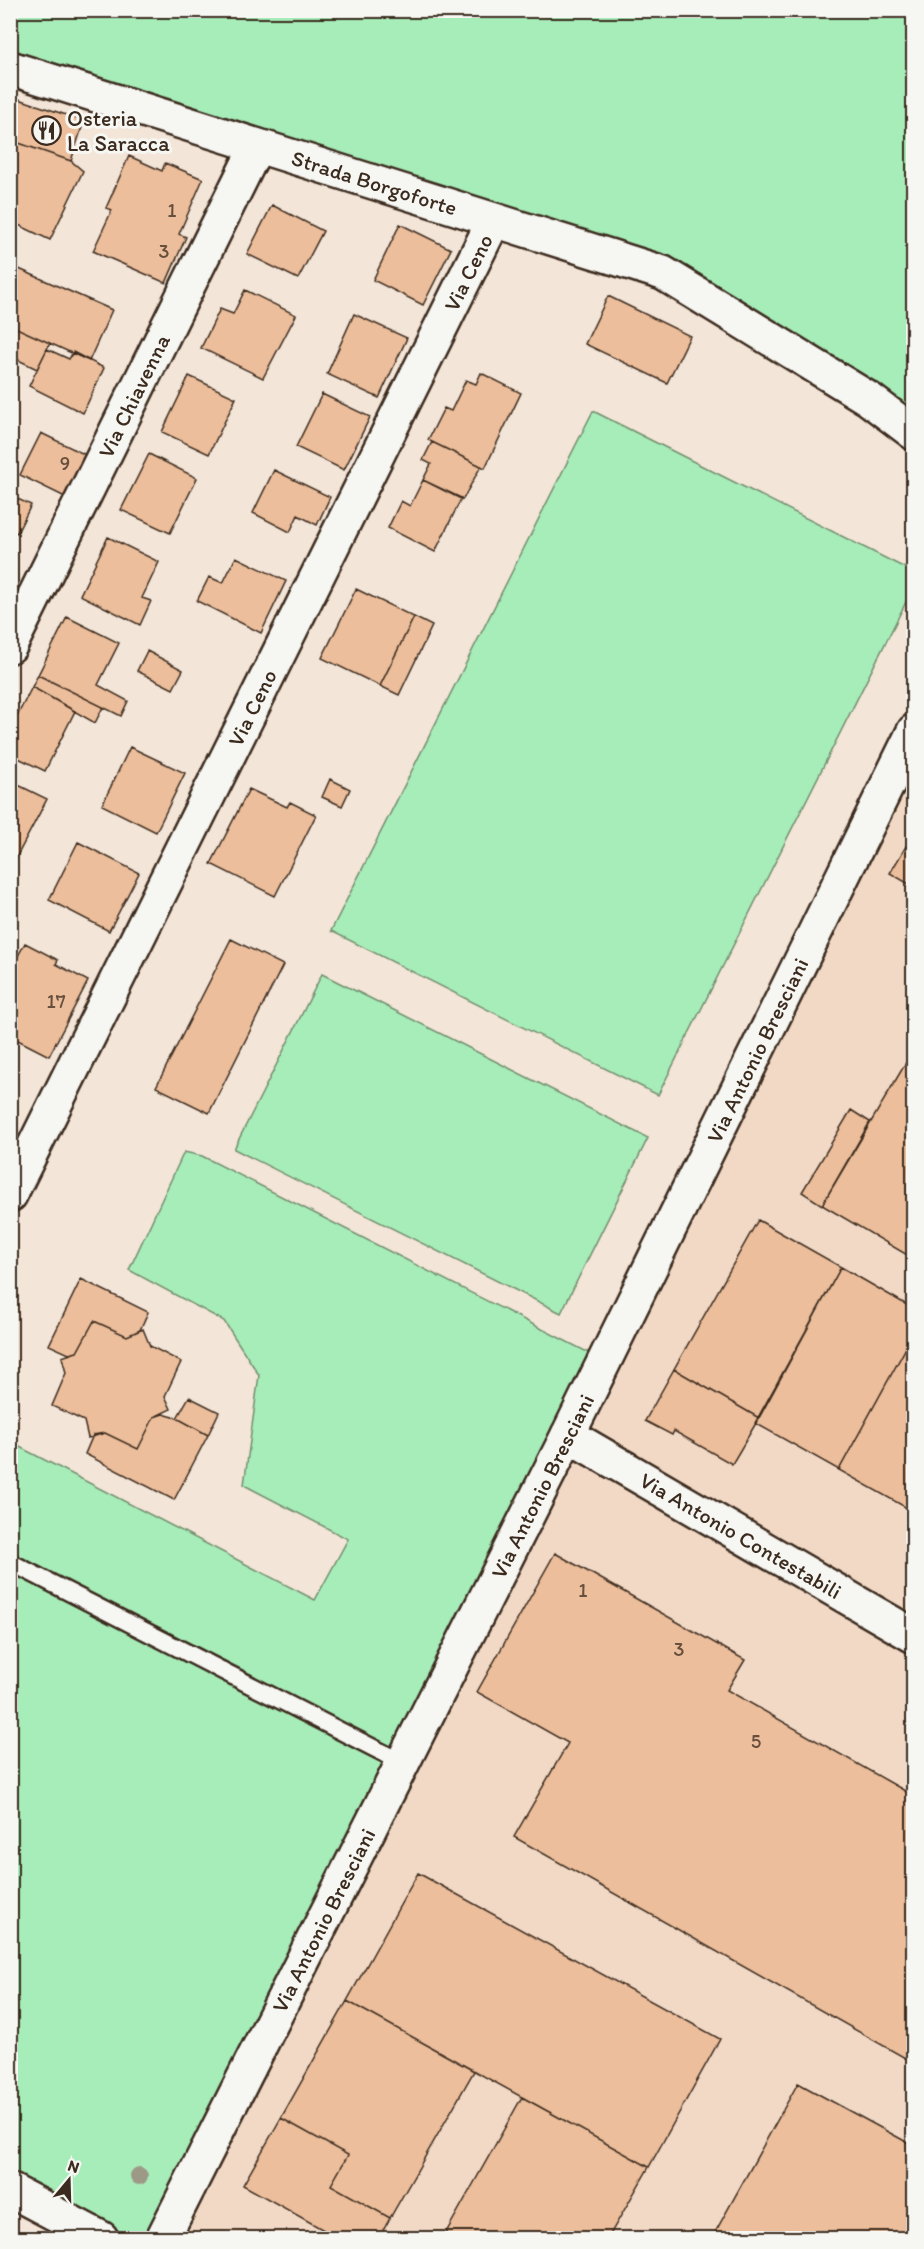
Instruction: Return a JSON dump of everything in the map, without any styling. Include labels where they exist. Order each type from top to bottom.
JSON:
[{"type":"street","name":"Strada Borgoforte","points":[[10,68],[663,273],[869,399],[914,433]]},
{"type":"street","name":"Via Chiavenna","points":[[10,646],[257,146]]},
{"type":"street","name":"Via Ceno","points":[[10,1195],[494,220]]},
{"type":"street","name":"Via Antonio Bresciani","points":[[164,2238],[568,1436],[914,731]]},
{"type":"street","name":"Via Antonio Contestabili","points":[[568,1436],[914,1636]]},
{"type":"street","points":[[10,2190],[101,2238]]},
{"type":"lane","points":[[10,1562],[403,1763]]},
{"type":"shaded area","points":[[913,727],[913,2238],[160,2238]]},
{"type":"green space","points":[[11,11],[913,11],[913,448],[661,272],[11,65]]},
{"type":"green space","points":[[593,411],[913,572],[913,588],[658,1095],[331,931]]},
{"type":"green space","points":[[322,974],[648,1138],[561,1313],[234,1149]]},
{"type":"green space","points":[[184,1152],[202,1156],[603,1360],[161,2238],[103,2238],[11,2188],[10,1442],[315,1600],[348,1539],[244,1485],[259,1375],[224,1321],[129,1270]]},
{"type":"building","name":"Osteria La Saracca","points":[[10,96],[84,121],[71,161],[10,140]]},
{"type":"building","points":[[10,140],[71,161],[83,171],[50,240],[10,221]]},
{"type":"building","points":[[129,156],[162,171],[165,163],[203,179],[179,234],[186,237],[166,283],[93,251],[112,210],[106,208]]},
{"type":"building","points":[[272,205],[323,231],[298,279],[247,254]]},
{"type":"building","points":[[400,224],[451,249],[423,305],[373,280]]},
{"type":"building","points":[[10,265],[112,310],[89,361],[10,325]]},
{"type":"building","points":[[245,290],[296,315],[263,378],[201,348],[220,309],[233,314]]},
{"type":"building","points":[[608,296],[690,336],[667,383],[585,344]]},
{"type":"building","points":[[354,314],[407,338],[379,398],[327,374]]},
{"type":"building","points":[[10,325],[50,343],[37,369],[10,356]]},
{"type":"building","points":[[47,349],[69,359],[73,352],[104,368],[83,413],[29,386]]},
{"type":"building","points":[[481,373],[521,393],[485,468],[428,440],[444,408],[451,411],[466,380],[476,384]]},
{"type":"building","points":[[189,376],[236,398],[209,454],[162,432]]},
{"type":"building","points":[[322,394],[370,417],[344,470],[296,447]]},
{"type":"building","points":[[41,433],[86,455],[65,497],[20,475]]},
{"type":"building","points":[[432,442],[481,466],[463,499],[423,480],[431,464],[423,460]]},
{"type":"building","points":[[149,454],[197,478],[170,533],[121,510]]},
{"type":"building","points":[[274,470],[330,497],[317,525],[298,515],[290,532],[253,513]]},
{"type":"building","points":[[423,480],[461,499],[435,552],[388,528],[401,501],[410,506]]},
{"type":"building","points":[[11,496],[31,505],[17,533],[10,529]]},
{"type":"building","points":[[108,537],[159,562],[142,598],[151,601],[140,625],[80,595]]},
{"type":"building","points":[[236,557],[286,581],[261,633],[197,601],[209,577],[223,583]]},
{"type":"building","points":[[356,589],[414,617],[380,686],[322,658]]},
{"type":"building","points":[[67,617],[119,643],[98,685],[128,701],[121,716],[38,675]]},
{"type":"building","points":[[414,617],[432,626],[399,695],[380,686]]},
{"type":"building","points":[[147,651],[183,670],[173,689],[137,671]]},
{"type":"building","points":[[38,675],[103,707],[95,723],[32,687]]},
{"type":"building","points":[[32,687],[75,711],[45,771],[10,754],[10,730]]},
{"type":"building","points":[[130,747],[185,773],[156,832],[102,805]]},
{"type":"building","points":[[330,779],[350,789],[342,806],[322,797]]},
{"type":"building","points":[[10,781],[47,799],[16,858],[10,856]]},
{"type":"building","points":[[249,789],[287,807],[290,802],[316,815],[275,896],[211,864]]},
{"type":"building","points":[[914,833],[914,887],[890,873]]},
{"type":"building","points":[[78,842],[139,873],[109,931],[49,900]]},
{"type":"building","points":[[231,939],[283,965],[209,1113],[156,1087]]},
{"type":"building","points":[[25,943],[58,960],[56,964],[88,981],[49,1056],[10,1036],[10,971]]},
{"type":"building","points":[[914,1049],[914,1259],[822,1205]]},
{"type":"building","points":[[851,1110],[870,1122],[822,1205],[802,1192]]},
{"type":"building","points":[[758,1220],[841,1267],[759,1418],[674,1369]]},
{"type":"building","points":[[841,1267],[914,1309],[914,1333],[839,1470],[755,1423]]},
{"type":"building","points":[[81,1279],[148,1312],[140,1330],[127,1336],[94,1321],[77,1352],[69,1354],[49,1345]]},
{"type":"building","points":[[94,1321],[127,1336],[143,1329],[150,1346],[181,1362],[165,1396],[171,1409],[154,1417],[138,1449],[105,1433],[88,1438],[84,1421],[52,1406],[66,1373],[62,1357],[77,1352]]},
{"type":"building","points":[[914,1333],[914,1512],[839,1470]]},
{"type":"building","points":[[674,1369],[759,1418],[732,1464],[674,1431],[672,1435],[645,1421]]},
{"type":"building","points":[[189,1397],[219,1412],[208,1435],[177,1418]]},
{"type":"building","points":[[163,1414],[177,1418],[208,1435],[174,1500],[85,1454],[93,1435],[105,1433],[138,1449],[154,1417]]},
{"type":"building","points":[[555,1553],[745,1660],[727,1690],[914,1796],[914,2063],[514,1837],[568,1743],[477,1692]]},
{"type":"building","points":[[418,1873],[720,2039],[649,2167],[347,2001]]},
{"type":"building","points":[[347,2001],[474,2071],[390,2218],[331,2185],[348,2155],[281,2118]]},
{"type":"building","points":[[798,2083],[914,2146],[914,2238],[712,2238]]},
{"type":"building","points":[[522,2097],[649,2167],[608,2238],[443,2238]]},
{"type":"building","points":[[281,2118],[348,2155],[331,2185],[390,2218],[379,2238],[338,2238],[243,2185]]},
{"type":"place","name":"Osteria La Saracca","points":[[46,131]]}]
